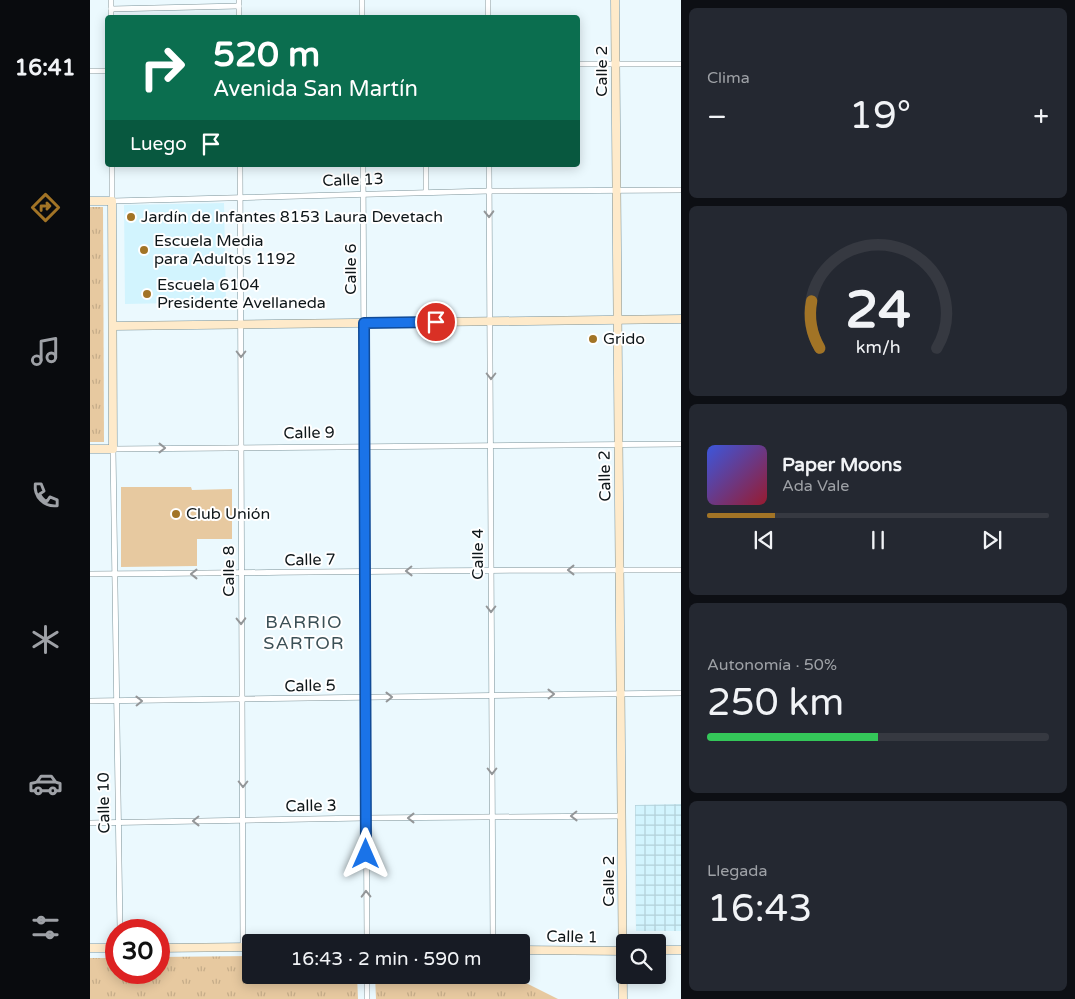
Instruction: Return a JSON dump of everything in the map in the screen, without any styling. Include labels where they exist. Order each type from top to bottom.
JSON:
[{"type":"street","points":[[111,0],[111,15]]},
{"type":"street","points":[[239,0],[239,15]]},
{"type":"street","points":[[362,0],[362,15]]},
{"type":"street","points":[[488,0],[488,15]]},
{"type":"street","name":"Calle 2","points":[[615,0],[624,934]]},
{"type":"street","points":[[111,9],[239,6]]},
{"type":"street","points":[[580,64],[681,64]]},
{"type":"street","points":[[90,71],[105,70]]},
{"type":"street","name":"Calle 10","points":[[112,167],[113,448],[120,919]]},
{"type":"street","name":"Calle 8","points":[[240,167],[243,820],[247,934]]},
{"type":"street","name":"Calle 6","points":[[363,167],[366,934]]},
{"type":"street","points":[[426,167],[426,192]]},
{"type":"street","name":"Calle 4","points":[[489,167],[493,934]]},
{"type":"street","name":"Calle 13","points":[[90,201],[426,192],[681,190]]},
{"type":"street","points":[[112,326],[681,319]]},
{"type":"street","name":"Calle 9","points":[[90,449],[491,444],[681,444]]},
{"type":"street","name":"Calle 7","points":[[90,574],[681,570]]},
{"type":"street","name":"Calle 5","points":[[90,701],[681,693]]},
{"type":"street","name":"Calle 3","points":[[90,823],[622,816]]},
{"type":"street","points":[[170,948],[242,947]]},
{"type":"street","points":[[90,948],[105,948]]},
{"type":"street","name":"Calle 1","points":[[530,950],[616,951]]},
{"type":"street","points":[[666,950],[681,950]]},
{"type":"street","points":[[367,984],[368,999]]},
{"type":"street","name":"Calle 2","points":[[623,984],[623,999]]},
{"type":"shaded area","points":[[224,203],[226,302],[125,304],[124,205]]},
{"type":"shaded area","points":[[681,804],[681,931],[636,931],[635,805]]},
{"type":"green space","points":[[90,207],[103,207],[104,442],[90,442]]},
{"type":"green space","name":"Club Unión","points":[[121,487],[191,487],[192,490],[232,489],[232,539],[197,539],[197,566],[121,567]]},
{"type":"green space","points":[[242,956],[242,984],[357,984],[358,999],[90,999],[90,958],[105,958],[105,984],[170,984],[170,957]]},
{"type":"green space","points":[[375,984],[528,984],[558,999],[376,999]]},
{"type":"place","name":"Jardín de Infantes 8153 Laura Devetach","points":[[131,217]]},
{"type":"place","name":"Escuela Media para Adultos 1192","points":[[144,250]]},
{"type":"place","name":"Escuela 6104 Presidente Avellaneda","points":[[147,294]]},
{"type":"place","name":"Grido","points":[[593,339]]},
{"type":"place","name":"Club Unión","points":[[176,514]]},
{"type":"district","name":"BARRIO SARTOR","points":[[304,632]]},
{"type":"route","points":[[366,854],[364,323],[436,322]]}]
